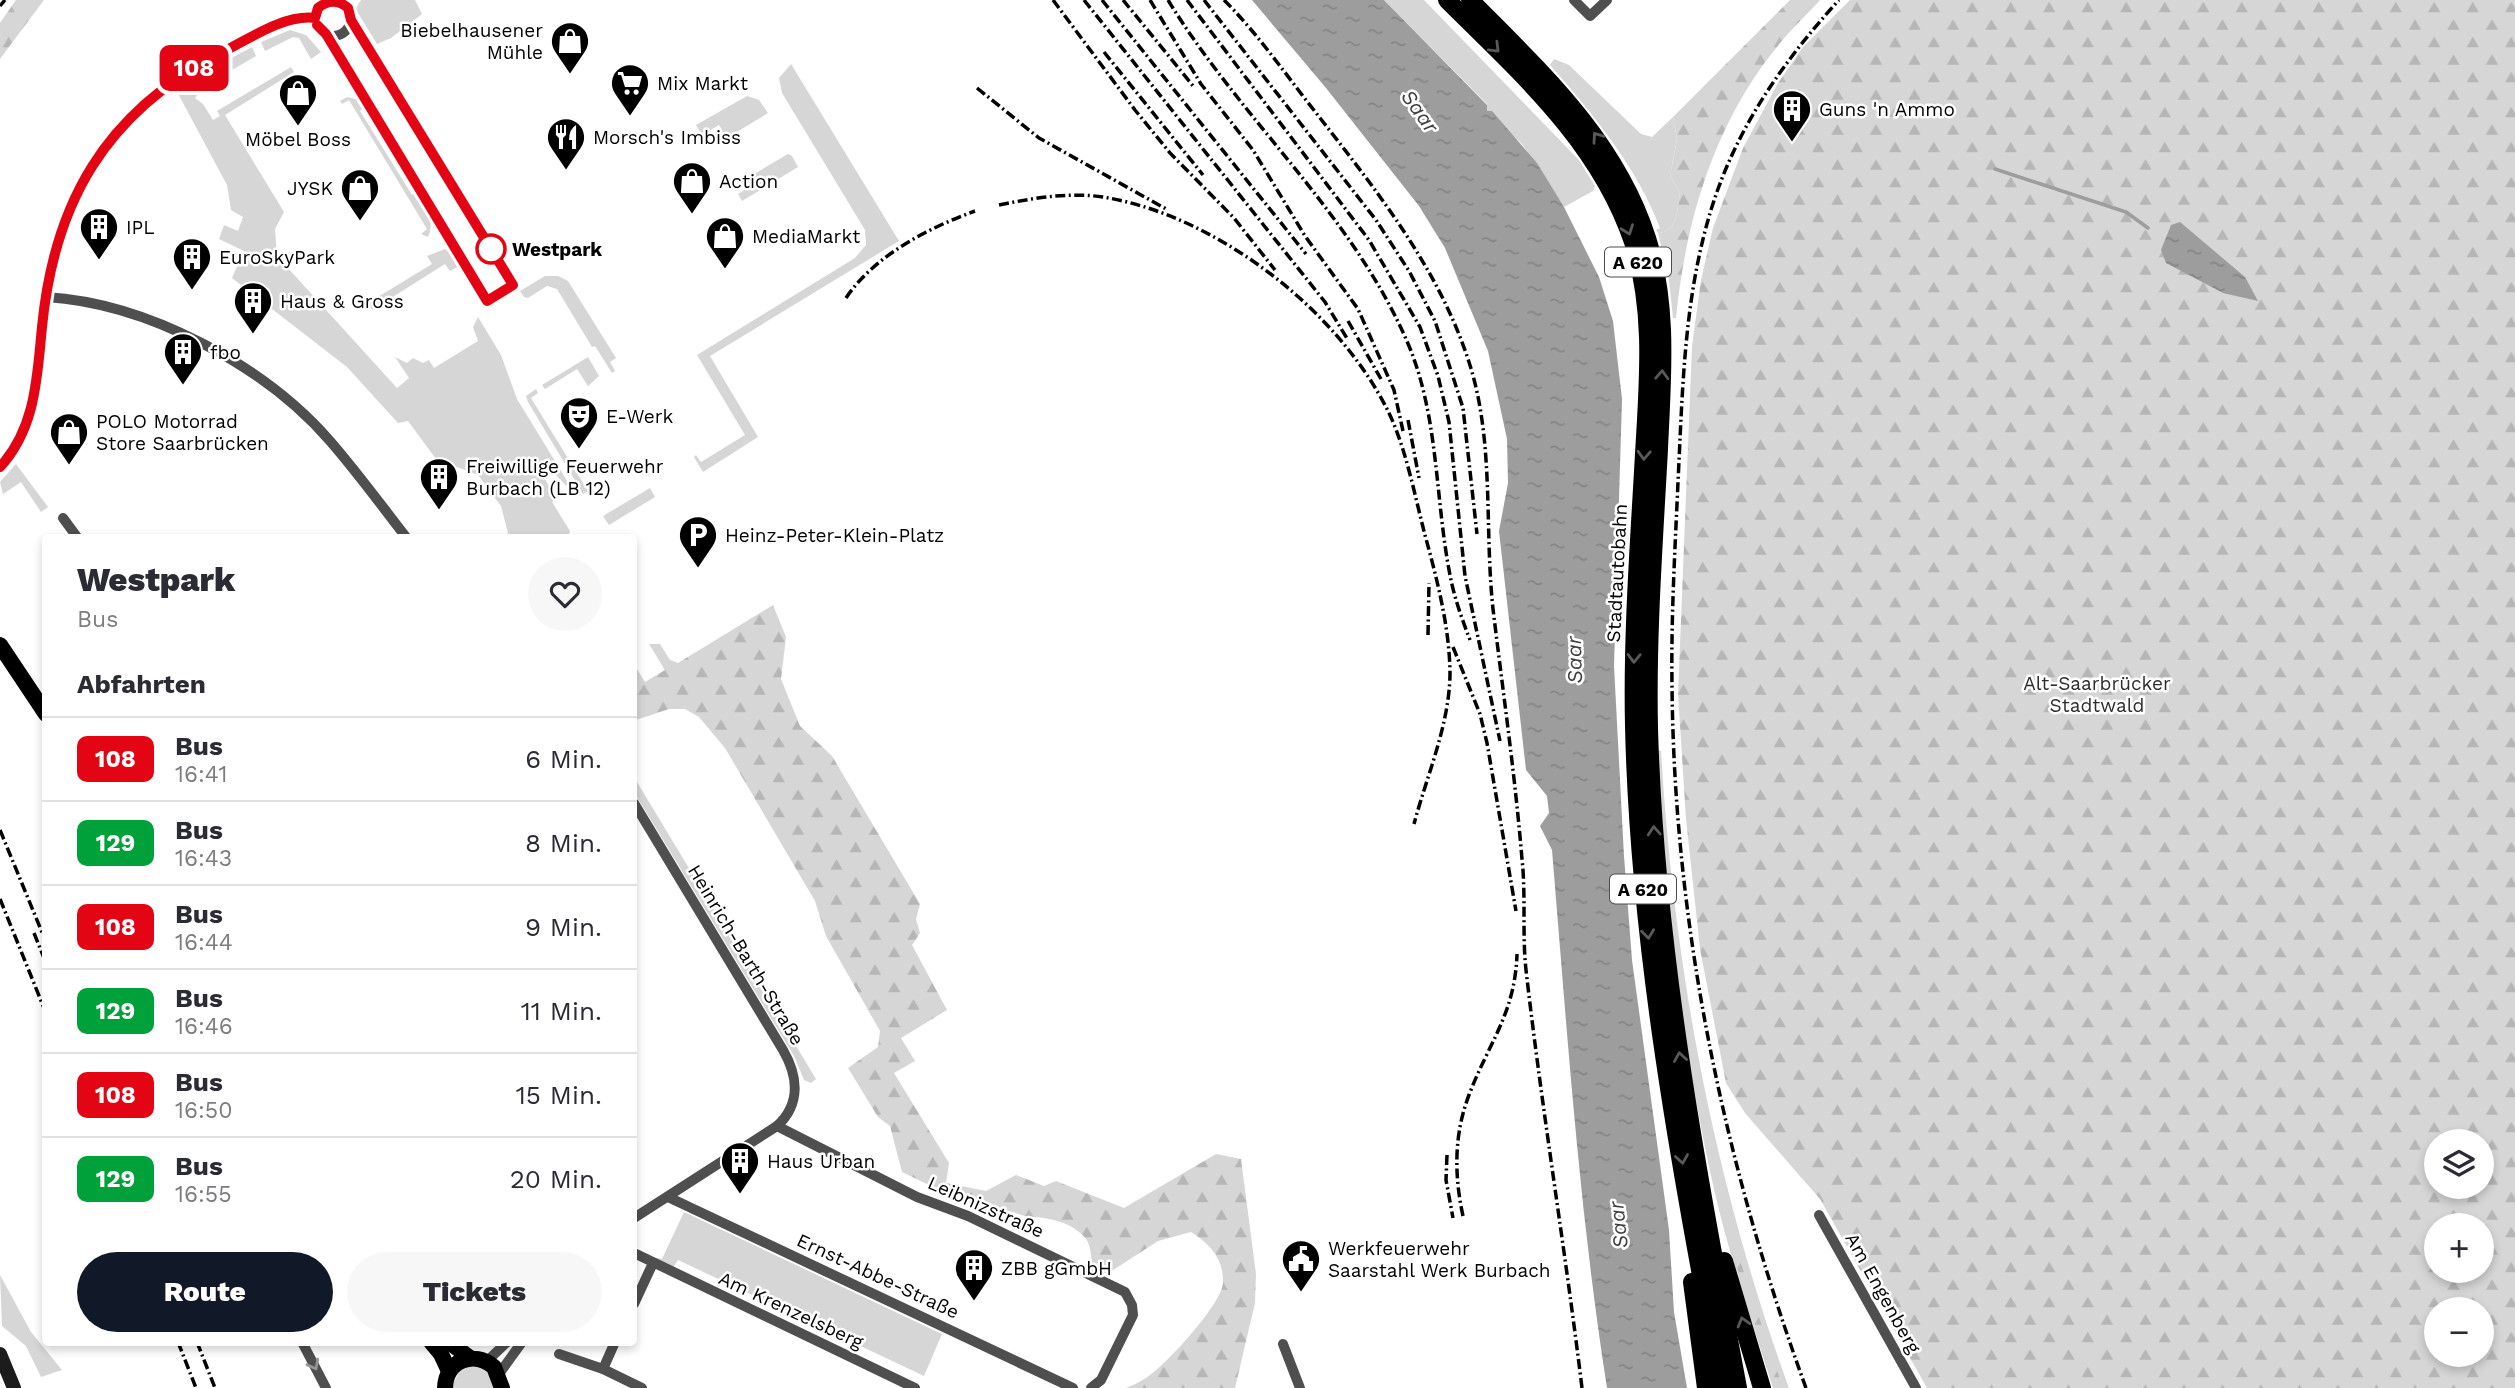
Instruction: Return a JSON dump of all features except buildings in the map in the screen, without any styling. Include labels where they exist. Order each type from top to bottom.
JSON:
[{"type":"highway","name":"Stadtautobahn","points":[[1447,0],[1558,113],[1595,162],[1623,215],[1643,286],[1648,351],[1634,637],[1637,807],[1654,986],[1698,1211]]},
{"type":"highway","name":"Stadtautobahn","points":[[1470,0],[1570,103],[1608,153],[1636,209],[1658,284],[1664,352],[1650,637],[1652,806],[1669,983],[1698,1211]]},
{"type":"highway","points":[[1698,1211],[1690,1260],[1706,1388]]},
{"type":"highway","points":[[1698,1211],[1730,1277],[1762,1388]]},
{"type":"highway","name":"A 620","points":[[1698,1211],[1722,1388]]},
{"type":"highway","name":"A 620","points":[[1698,1211],[1738,1388]]},
{"type":"main road","points":[[0,645],[42,704]]},
{"type":"main road","points":[[435,1346],[441,1353],[444,1381]]},
{"type":"main road","points":[[454,1346],[470,1358],[487,1361],[501,1381]]},
{"type":"main road","points":[[0,1354],[14,1388]]},
{"type":"main road","points":[[444,1381],[456,1363],[470,1358]]},
{"type":"street","points":[[337,0],[346,2],[351,20],[339,34],[326,34],[315,18],[323,3],[337,0]]},
{"type":"street","points":[[1574,0],[1590,16],[1607,0]]},
{"type":"street","points":[[0,467],[22,434],[34,397],[46,297],[59,236],[79,185],[106,145],[131,116],[167,85],[276,26],[299,18],[315,18]]},
{"type":"street","points":[[46,297],[106,307],[168,328],[238,363],[284,397],[329,440],[404,534]]},
{"type":"street","points":[[63,518],[75,534]]},
{"type":"street","name":"Heinrich-Barth-Straße","points":[[637,808],[790,1062],[795,1076],[794,1100],[785,1118],[777,1126],[637,1216]]},
{"type":"street","name":"Leibnizstraße","points":[[777,1126],[917,1196],[968,1216],[1125,1292],[1132,1305],[1133,1315],[1101,1380],[1091,1388]]},
{"type":"street","name":"Ernst-Abbe-Straße","points":[[668,1197],[1073,1388]]},
{"type":"street","name":"Am Engenberg","points":[[1819,1215],[1916,1388]]},
{"type":"street","name":"Am Krenzelsberg","points":[[637,1255],[915,1388]]},
{"type":"street","points":[[637,1298],[653,1264]]},
{"type":"street","points":[[1283,1344],[1300,1388]]},
{"type":"street","points":[[304,1346],[326,1388]]},
{"type":"street","points":[[487,1361],[503,1346]]},
{"type":"street","points":[[501,1381],[520,1346]]},
{"type":"street","points":[[603,1370],[613,1346]]},
{"type":"street","points":[[559,1354],[642,1388]]},
{"type":"green space","points":[[16,0],[44,0],[0,59],[0,23]]},
{"type":"green space","points":[[361,0],[415,0],[422,14],[391,38],[377,44],[356,8]]},
{"type":"green space","points":[[1384,0],[1424,0],[1579,160],[1595,186],[1593,191],[1564,207],[1522,144],[1487,111],[1487,104]]},
{"type":"green space","points":[[1790,0],[1820,0],[1763,66],[1724,132],[1697,204],[1676,318],[1673,318],[1669,280],[1658,233],[1665,232],[1673,224],[1680,193],[1670,176],[1677,139],[1673,117]]},
{"type":"green space","name":"Alt-Saarbrücker Stadtwald","points":[[1850,0],[2515,0],[2515,1388],[1927,1388],[1820,1199],[1745,1113],[1726,1083],[1700,949],[1686,819],[1678,694],[1692,346],[1701,280],[1713,228],[1743,148],[1778,83],[1803,47]]},
{"type":"green space","points":[[290,30],[306,35],[321,52],[311,59],[299,38],[293,37],[265,51],[261,42]]},
{"type":"green space","points":[[252,47],[256,56],[203,87],[195,98],[203,104],[213,120],[220,116],[217,111],[291,67],[294,72],[225,115],[284,212],[275,229],[277,256],[397,388],[409,378],[395,357],[407,363],[413,358],[423,363],[429,360],[434,368],[478,341],[473,327],[478,317],[501,355],[517,399],[577,497],[548,467],[540,471],[557,499],[552,502],[570,531],[569,534],[508,534],[501,506],[478,475],[436,459],[408,421],[398,423],[347,367],[232,278],[244,251],[219,239],[224,225],[238,231],[243,217],[231,210],[227,185],[175,88]]},
{"type":"green space","points":[[1554,59],[1569,65],[1641,134],[1652,137],[1673,117],[1677,139],[1670,176],[1680,193],[1675,219],[1665,232],[1658,233],[1656,230],[1660,228],[1650,205],[1612,142],[1550,65]]},
{"type":"green space","points":[[791,64],[899,241],[710,356],[758,437],[703,472],[694,457],[696,455],[701,462],[745,435],[697,355],[855,258],[866,245],[865,230],[782,93],[779,78]]},
{"type":"green space","points":[[747,96],[759,100],[768,113],[727,138],[719,125],[702,135],[696,125]]},
{"type":"green space","points":[[347,97],[359,100],[364,107],[360,111],[412,195],[416,193],[423,204],[431,225],[428,237],[421,234],[427,229],[349,100],[342,104],[340,101]]},
{"type":"green space","points":[[788,154],[798,167],[742,201],[738,194],[753,185],[749,177]]},
{"type":"green space","points":[[445,249],[457,259],[459,266],[450,271],[445,264],[372,310],[368,303],[432,264],[427,256]]},
{"type":"green space","points":[[545,276],[558,276],[568,281],[616,358],[610,362],[615,371],[612,373],[595,346],[592,347],[557,289],[547,286],[528,298],[524,297],[520,291]]},
{"type":"green space","points":[[588,357],[599,376],[588,386],[577,369],[545,389],[542,385]]},
{"type":"green space","points":[[536,389],[538,393],[531,398],[588,491],[583,494],[528,402],[526,396]]},
{"type":"green space","points":[[16,464],[48,507],[41,512],[21,482],[3,494],[0,482]]},
{"type":"green space","points":[[650,488],[655,497],[609,525],[603,516]]},
{"type":"green space","points":[[773,605],[786,637],[781,679],[800,726],[832,756],[920,904],[916,919],[920,933],[912,945],[947,1010],[901,1038],[915,1061],[894,1073],[949,1163],[946,1183],[986,1191],[1016,1175],[1044,1186],[1056,1181],[1124,1208],[1216,1154],[1241,1159],[1256,1274],[1255,1303],[1235,1388],[1126,1388],[1146,1378],[1165,1361],[1191,1334],[1220,1293],[1223,1274],[1218,1259],[1210,1247],[1191,1232],[1158,1241],[1107,1274],[1093,1267],[1088,1242],[1074,1228],[1052,1219],[1028,1217],[931,1186],[902,1172],[890,1126],[878,1117],[848,1068],[878,1047],[880,1031],[826,936],[815,901],[725,748],[699,717],[685,709],[669,709],[637,720],[637,669],[645,682],[665,670],[649,644],[660,644],[670,660],[678,663]]},
{"type":"green space","points":[[1657,750],[1661,751],[1667,833],[1687,994],[1702,1074],[1739,1232],[1789,1388],[1773,1388],[1741,1289],[1702,1135],[1677,971]]},
{"type":"green space","points":[[637,782],[816,1079],[811,1083],[804,1080],[794,1056],[637,797]]},
{"type":"green space","points":[[684,1212],[942,1334],[924,1376],[678,1260],[673,1268],[652,1257],[662,1259]]},
{"type":"green space","points":[[1735,1246],[1783,1388],[1775,1388],[1731,1248]]},
{"type":"green space","points":[[0,1275],[31,1332],[62,1370],[41,1377],[26,1346],[2,1326]]},
{"type":"green space","points":[[462,1366],[485,1366],[496,1388],[451,1388]]},
{"type":"water","name":"Saar","points":[[1252,0],[1384,0],[1487,105],[1487,111],[1492,111],[1537,163],[1564,207],[1599,277],[1613,321],[1622,399],[1614,666],[1624,856],[1632,960],[1669,1230],[1674,1312],[1687,1388],[1607,1388],[1581,1187],[1552,850],[1540,826],[1549,813],[1547,796],[1526,770],[1499,531],[1508,483],[1507,439],[1488,351],[1445,248],[1419,206]]},
{"type":"water","points":[[2180,222],[2245,277],[2258,301],[2223,293],[2166,263],[2161,250],[2171,225]]},
{"type":"waterway","points":[[1995,169],[2126,212],[2148,228]]},
{"type":"railway","points":[[0,6],[5,0]]},
{"type":"railway","points":[[1053,0],[1170,153],[1234,218],[1275,270]]},
{"type":"railway","points":[[1084,0],[1325,302],[1348,340]]},
{"type":"railway","points":[[1102,0],[1306,254]]},
{"type":"railway","points":[[1123,0],[1194,87]]},
{"type":"railway","points":[[1150,0],[1201,84],[1253,150],[1305,236],[1358,309],[1394,390],[1403,431]]},
{"type":"railway","points":[[1168,0],[1197,44],[1328,211],[1358,254],[1386,298],[1409,346],[1426,402],[1452,583],[1470,640]]},
{"type":"railway","points":[[1187,0],[1369,240],[1420,327],[1438,376],[1449,422],[1465,576],[1500,741]]},
{"type":"railway","points":[[1204,0],[1376,220],[1409,271],[1435,321],[1463,408],[1477,534]]},
{"type":"railway","points":[[1224,0],[1270,53],[1358,167],[1401,228],[1421,259],[1455,324],[1476,390],[1485,452],[1493,609],[1522,859],[1526,970],[1582,1388]]},
{"type":"railway","points":[[1806,1388],[1751,1217],[1709,1042],[1682,865],[1675,775],[1673,609],[1687,334],[1698,261],[1707,225],[1718,189],[1754,112],[1785,65],[1839,0]]},
{"type":"railway","points":[[1104,52],[1203,175]]},
{"type":"railway","points":[[977,88],[1039,138],[1168,210]]},
{"type":"railway","points":[[999,205],[1051,196],[1103,197],[1145,207],[1187,224],[1229,245],[1268,272],[1304,302],[1337,336],[1365,372],[1387,409],[1404,454],[1438,587],[1448,640],[1450,675],[1446,713],[1414,824]]},
{"type":"railway","points":[[846,298],[871,269],[903,245],[975,211]]},
{"type":"railway","points":[[1348,321],[1381,379]]},
{"type":"railway","points":[[1408,420],[1419,478]]},
{"type":"railway","points":[[1428,635],[1429,583]]},
{"type":"railway","points":[[1453,647],[1480,714],[1487,743],[1516,911]]},
{"type":"railway","points":[[0,830],[42,932]]},
{"type":"railway","points":[[0,899],[42,1003]]},
{"type":"railway","points":[[34,933],[42,953]]},
{"type":"railway","points":[[1463,1216],[1457,1170],[1460,1125],[1469,1095],[1506,1011],[1517,954]]},
{"type":"railway","points":[[1447,1155],[1446,1180],[1453,1218]]},
{"type":"railway","points":[[180,1346],[196,1388]]},
{"type":"railway","points":[[199,1346],[215,1388]]},
{"type":"bus line","name":"108","points":[[0,467],[8,459],[27,422],[39,369],[46,297],[59,236],[79,185],[92,164],[131,116],[167,85],[276,26],[299,18],[315,18],[318,8],[330,0],[337,0],[348,8],[351,20],[513,285],[487,301],[326,34],[317,25]]},
{"type":"place","name":"Biebelhausener Mühle","points":[[570,75]]},
{"type":"place","name":"Mix Markt","points":[[630,117]]},
{"type":"place","name":"Möbel Boss","points":[[298,127]]},
{"type":"place","name":"Guns 'n Ammo","points":[[1792,143]]},
{"type":"place","name":"Morsch's Imbiss","points":[[566,171]]},
{"type":"place","name":"Action","points":[[692,215]]},
{"type":"place","name":"JYSK","points":[[360,222]]},
{"type":"place","name":"Westpark","points":[[491,249]]},
{"type":"place","name":"IPL","points":[[99,261]]},
{"type":"place","name":"MediaMarkt","points":[[725,270]]},
{"type":"place","name":"EuroSkyPark","points":[[192,291]]},
{"type":"place","name":"Haus & Gross","points":[[253,335]]},
{"type":"place","name":"fbo","points":[[183,386]]},
{"type":"place","name":"E-Werk","points":[[579,450]]},
{"type":"place","name":"POLO Motorrad Store Saarbrücken","points":[[69,466]]},
{"type":"place","name":"Freiwillige Feuerwehr Burbach (LB 12)","points":[[439,511]]},
{"type":"place","name":"Heinz-Peter-Klein-Platz","points":[[698,569]]},
{"type":"place","name":"Haus Urban","points":[[740,1195]]},
{"type":"place","name":"Werkfeuerwehr Saarstahl Werk Burbach","points":[[1301,1293]]},
{"type":"place","name":"ZBB gGmbH","points":[[974,1302]]}]
